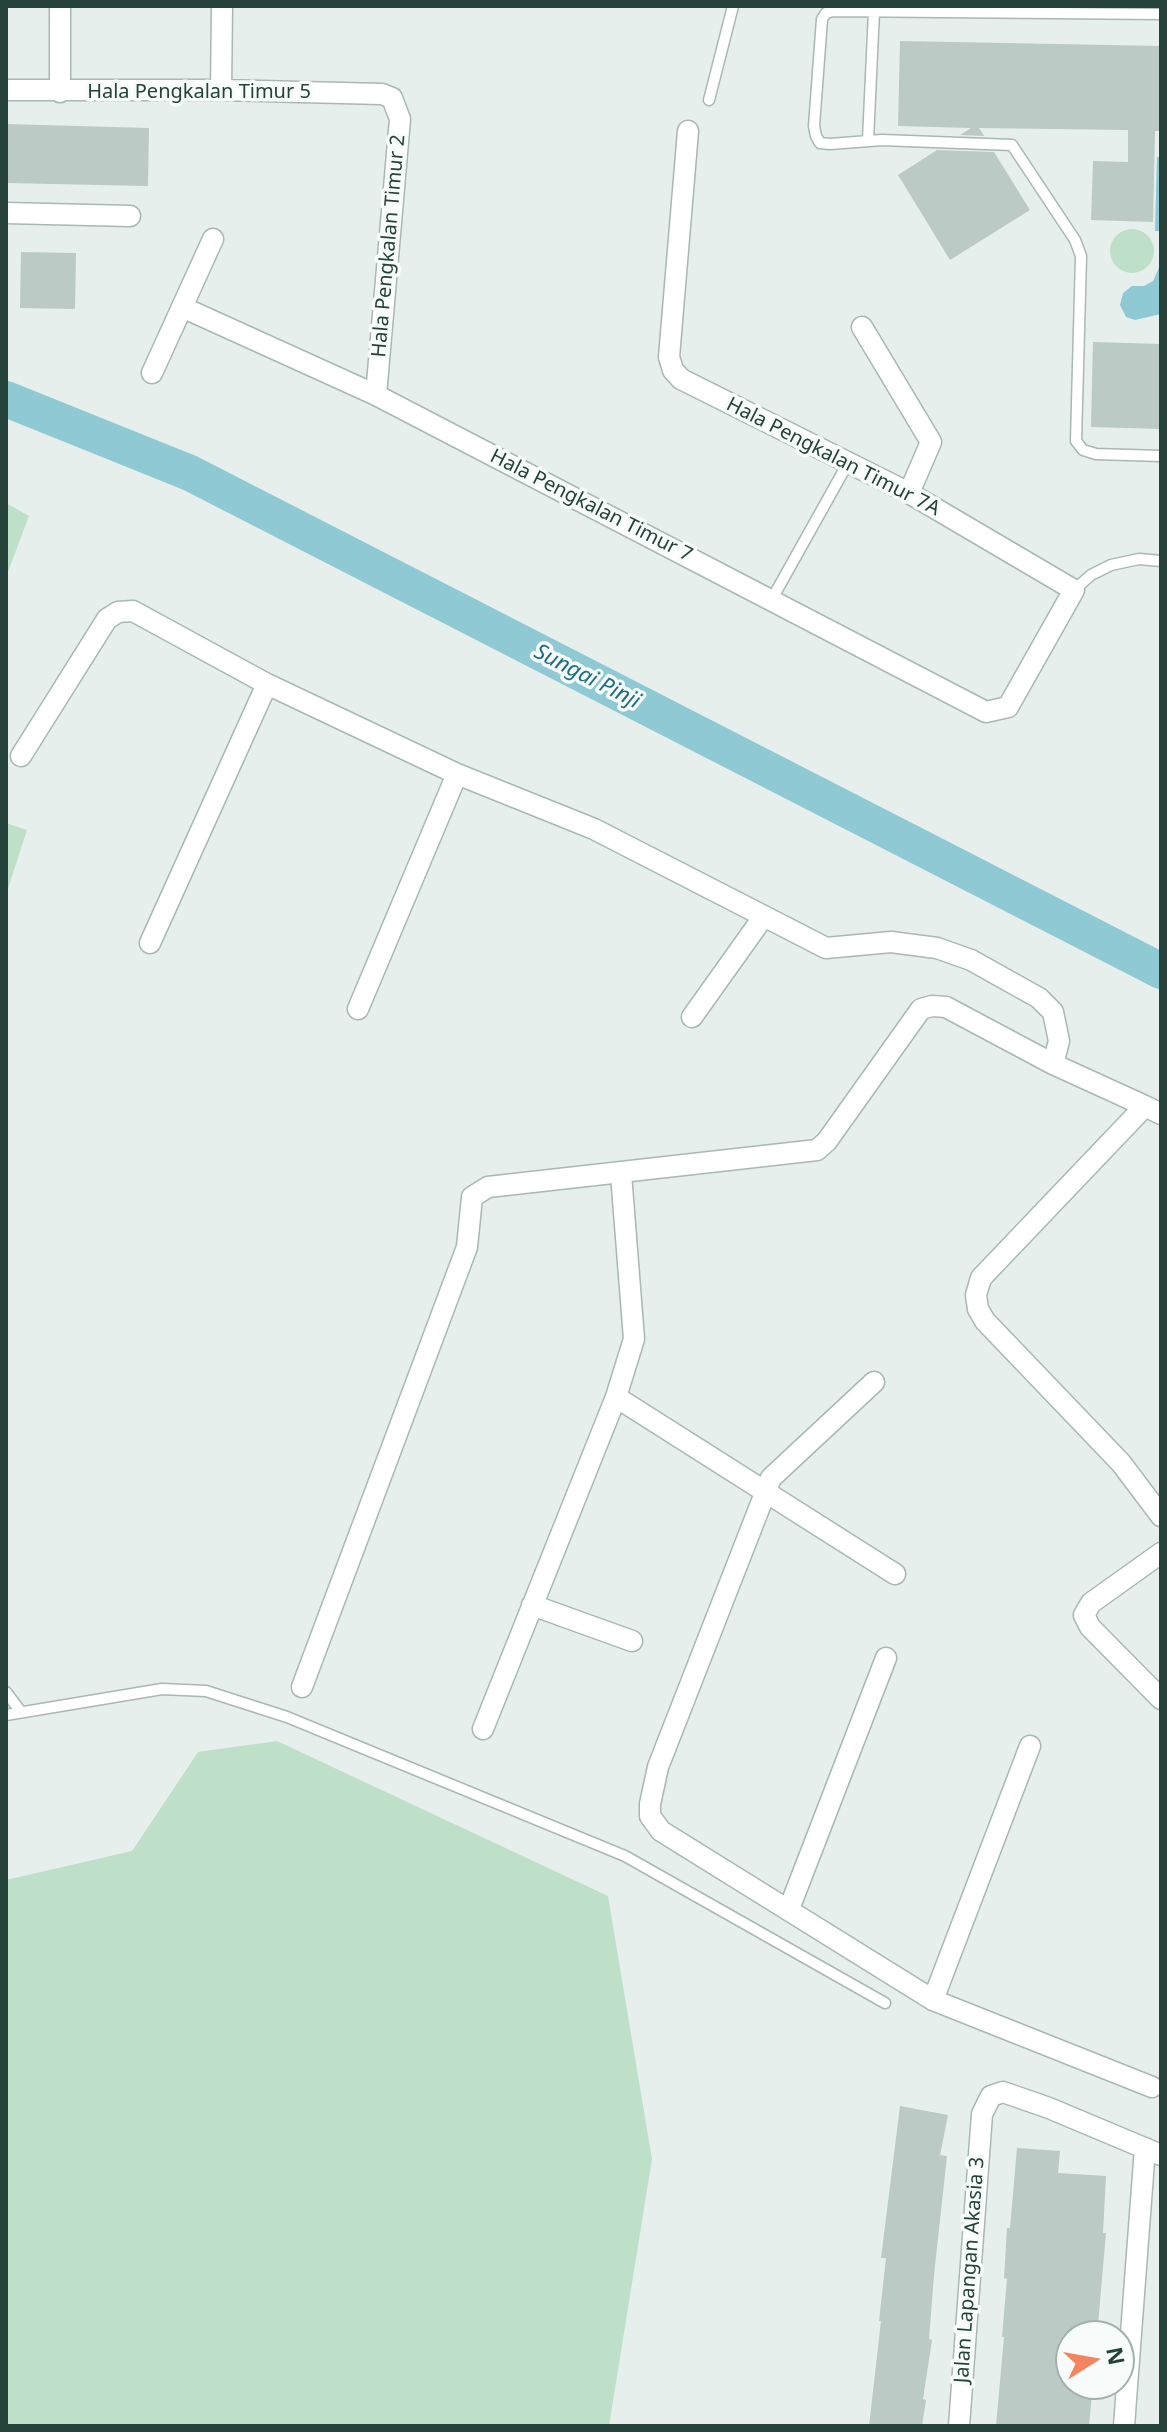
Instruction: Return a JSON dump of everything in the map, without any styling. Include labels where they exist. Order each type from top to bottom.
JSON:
[{"type":"street","points":[[60,6],[60,92]]},
{"type":"street","points":[[221,90],[222,6]]},
{"type":"street","name":"Hala Pengkalan Timur 5","points":[[6,90],[221,90],[382,94],[392,98]]},
{"type":"street","name":"Hala Pengkalan Timur 2","points":[[376,395],[400,119],[392,98]]},
{"type":"street","name":"Hala Pengkalan Timur 7A","points":[[688,131],[669,357],[673,370],[681,379],[909,493],[1074,590]]},
{"type":"street","points":[[6,213],[130,216]]},
{"type":"street","points":[[152,373],[213,239]]},
{"type":"street","name":"Hala Pengkalan Timur 7","points":[[182,307],[376,395],[986,712],[1008,707],[1074,590]]},
{"type":"street","points":[[862,327],[931,442],[909,493]]},
{"type":"street","points":[[21,756],[107,619],[118,612],[133,611],[267,684],[457,774],[594,829],[826,948],[891,942],[937,948],[971,960],[1039,998],[1053,1012],[1059,1041],[1053,1064]]},
{"type":"street","points":[[150,943],[267,684]]},
{"type":"street","points":[[358,1009],[457,774]]},
{"type":"street","points":[[692,1017],[764,916]]},
{"type":"street","points":[[302,1687],[467,1247],[472,1197],[488,1187],[817,1150],[827,1141],[921,1009],[932,1006],[946,1007],[1053,1064],[1153,1110],[981,1278],[976,1295],[978,1309],[985,1321],[1121,1463],[1161,1516]]},
{"type":"street","points":[[483,1729],[616,1397],[634,1339],[621,1174]]},
{"type":"street","points":[[874,1382],[771,1478],[658,1767],[650,1816],[661,1831],[933,2000],[1152,2087]]},
{"type":"street","points":[[616,1397],[895,1574]]},
{"type":"street","points":[[1161,1553],[1091,1603],[1084,1615],[1090,1627],[1161,1699]]},
{"type":"street","points":[[532,1605],[632,1641]]},
{"type":"street","points":[[789,1909],[886,1658]]},
{"type":"street","points":[[933,2000],[1030,1746]]},
{"type":"street","name":"Jalan Lapangan Akasia 3","points":[[959,2426],[982,2114],[991,2096],[1003,2092],[1153,2151]]},
{"type":"street","points":[[1124,2426],[1153,2151]]},
{"type":"lane","points":[[709,100],[733,6]]},
{"type":"lane","points":[[1161,14],[1097,9],[826,13],[822,19],[814,126],[820,143],[830,144],[868,140],[1012,145],[1075,240],[1081,256],[1076,441],[1083,450],[1096,454],[1161,456]]},
{"type":"lane","points":[[868,140],[874,11]]},
{"type":"lane","points":[[772,599],[848,463]]},
{"type":"lane","points":[[1074,590],[1091,575],[1111,565],[1139,559],[1161,561]]},
{"type":"lane","points":[[6,1715],[162,1689],[206,1691],[287,1717],[625,1856],[885,2003]]},
{"type":"lane","points":[[6,1692],[21,1712]]},
{"type":"green space","points":[[1132,229],[1147,236],[1154,251],[1147,266],[1132,273],[1117,266],[1110,251],[1117,236]]},
{"type":"green space","points":[[6,503],[29,516],[6,577]]},
{"type":"green space","points":[[6,823],[27,830],[6,895]]},
{"type":"green space","points":[[277,1741],[608,1896],[652,2159],[609,2426],[6,2426],[6,1880],[132,1851],[198,1752]]},
{"type":"water","points":[[1157,157],[1161,157],[1161,231],[1155,231]]},
{"type":"water","points":[[1161,263],[1161,314],[1135,320],[1126,317],[1120,305],[1123,293],[1132,286],[1144,286],[1153,281]]},
{"type":"building","points":[[900,41],[1161,46],[1161,131],[1155,131],[1153,222],[1091,220],[1093,161],[1128,162],[1128,130],[979,128],[984,136],[960,135],[971,128],[898,126]]},
{"type":"building","points":[[6,124],[149,128],[148,186],[6,183]]},
{"type":"building","points":[[937,150],[994,152],[1030,210],[950,260],[898,175]]},
{"type":"building","points":[[21,252],[76,253],[75,309],[20,308]]},
{"type":"building","points":[[1093,342],[1161,344],[1161,429],[1091,427]]},
{"type":"building","points":[[900,2106],[948,2115],[940,2155],[947,2156],[934,2275],[929,2339],[932,2340],[922,2426],[869,2426],[886,2258],[881,2258]]},
{"type":"building","points":[[1017,2148],[1060,2151],[1058,2173],[1106,2176],[1103,2233],[1106,2233],[1098,2320],[1055,2320],[1055,2400],[1091,2400],[1089,2426],[996,2426],[1004,2337],[1007,2228],[1010,2228]]},
{"type":"waterway","name":"Sungai Pinji","points":[[6,399],[190,473],[1161,971]]}]
